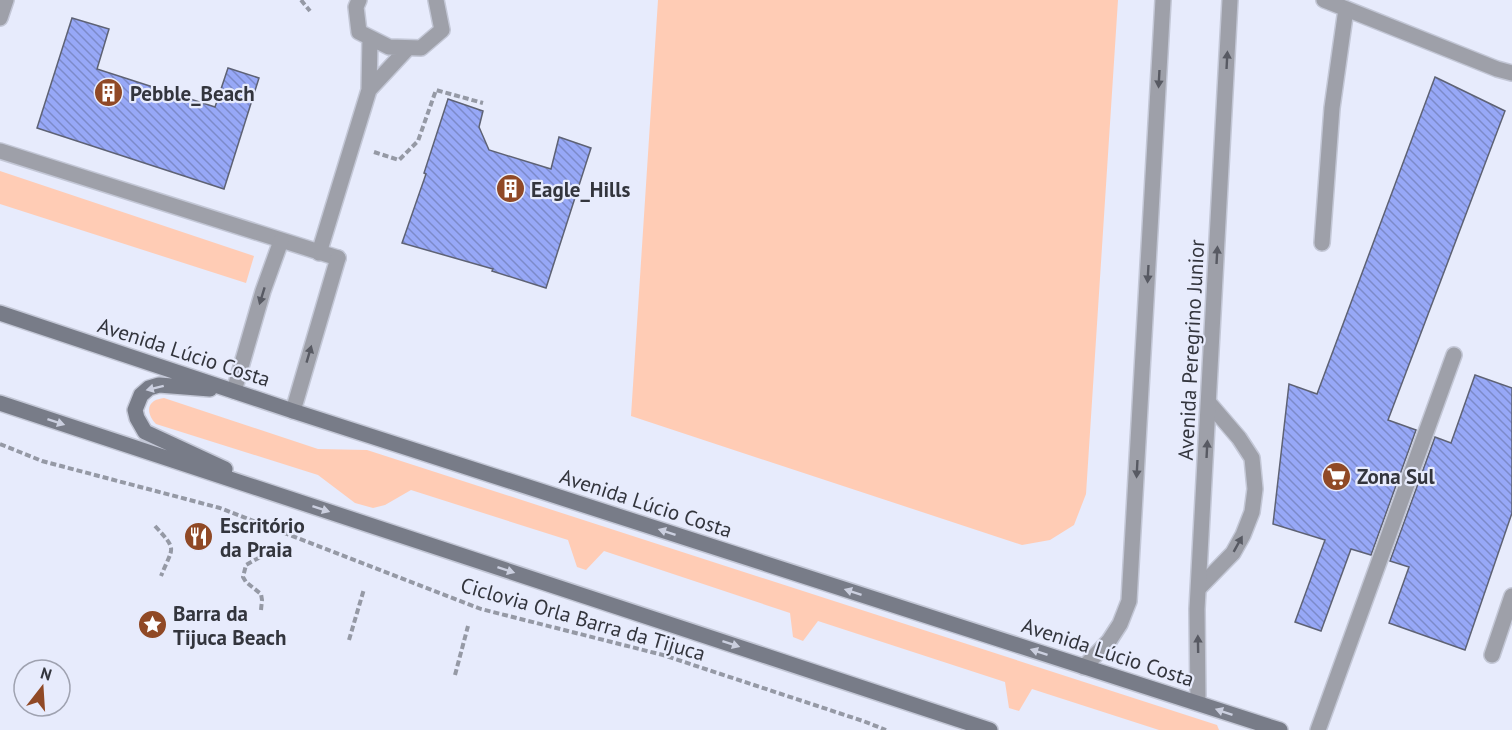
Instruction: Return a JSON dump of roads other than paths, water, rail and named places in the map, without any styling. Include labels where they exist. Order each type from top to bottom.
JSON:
[{"type":"main road","name":"Avenida Lúcio Costa","points":[[0,313],[293,411],[1280,730]]},
{"type":"main road","points":[[234,391],[159,385],[141,394],[135,410],[146,432],[285,497]]},
{"type":"main road","points":[[0,404],[990,730]]},
{"type":"street","points":[[0,18],[6,0]]},
{"type":"street","points":[[359,0],[356,7],[359,32],[388,47],[408,48],[421,48],[442,30],[436,0]]},
{"type":"street","points":[[1084,667],[1120,624],[1129,601],[1163,0]]},
{"type":"street","name":"Avenida Peregrino Junior","points":[[1198,703],[1197,609],[1230,0]]},
{"type":"street","points":[[1324,0],[1512,73]]},
{"type":"street","points":[[1322,243],[1332,108],[1346,9]]},
{"type":"street","points":[[319,253],[369,90],[370,38]]},
{"type":"street","points":[[369,90],[408,48]]},
{"type":"street","points":[[0,151],[338,258],[293,411]]},
{"type":"street","points":[[234,391],[263,291],[281,240]]},
{"type":"street","points":[[1318,730],[1454,355]]},
{"type":"street","points":[[1199,588],[1233,553],[1252,512],[1255,489],[1252,458],[1239,438],[1209,403]]},
{"type":"street","points":[[1492,655],[1512,596]]},
{"type":"place","name":"Pebble_Beach","points":[[109,93]]},
{"type":"place","name":"Eagle_Hills","points":[[510,189]]},
{"type":"place","name":"Zona Sul","points":[[1336,476]]},
{"type":"place","name":"Escritório da Praia","points":[[199,537]]},
{"type":"place","name":"Barra da Tijuca Beach","points":[[152,625]]}]
